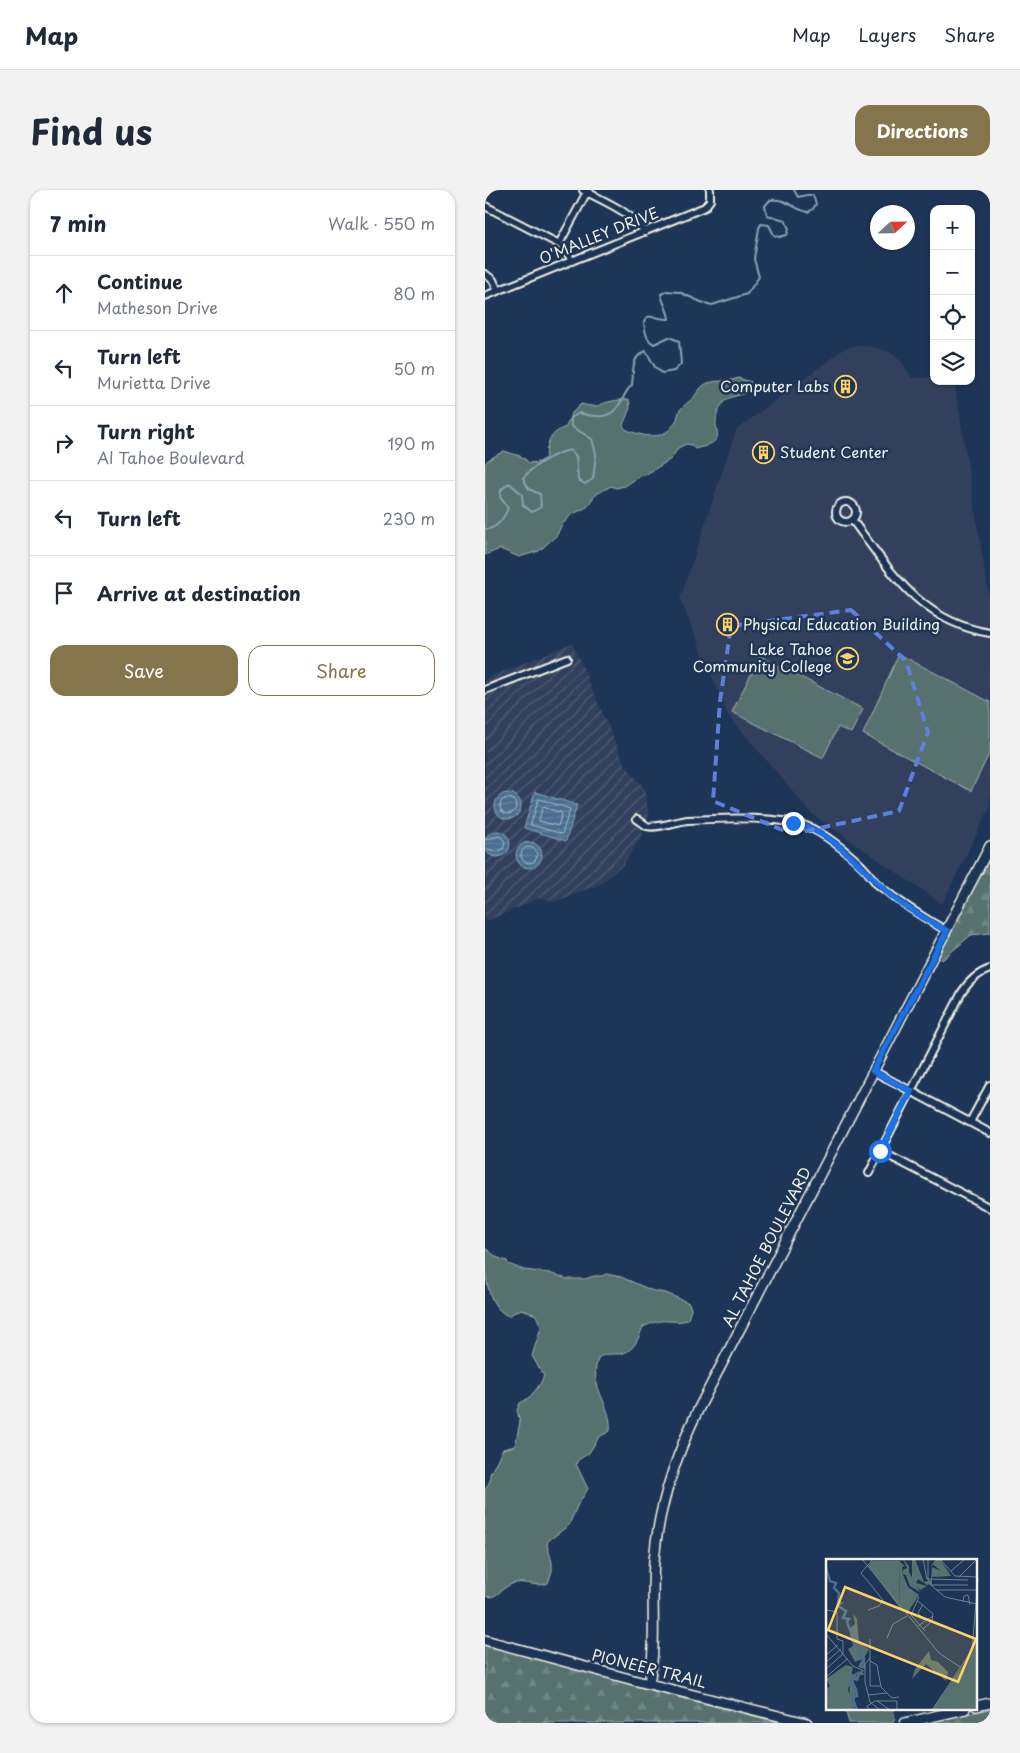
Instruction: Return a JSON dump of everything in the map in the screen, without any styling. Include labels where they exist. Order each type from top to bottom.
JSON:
[{"type":"main road","name":"AL TAHOE BOULEVARD","points":[[649,1683],[654,1654],[653,1582],[657,1538],[665,1495],[676,1459],[699,1408],[990,846]]},
{"type":"main road","name":"PIONEER TRAIL","points":[[485,1640],[807,1723]]},
{"type":"main road","points":[[977,1706],[990,1703]]},
{"type":"main road","points":[[905,1723],[961,1710]]},
{"type":"street","name":"O'MALLEY DRIVE","points":[[485,296],[705,207],[710,200],[710,190]]},
{"type":"street","points":[[559,244],[586,191],[628,214],[637,221],[645,232]]},
{"type":"street","points":[[485,206],[559,244],[572,261]]},
{"type":"street","points":[[485,274],[493,280],[498,291]]},
{"type":"street","points":[[853,520],[897,580],[921,603],[952,621],[990,634]]},
{"type":"street","points":[[485,690],[567,658]]},
{"type":"street","points":[[637,820],[647,826],[686,820],[749,819],[805,826],[817,831],[830,840],[861,865],[875,882],[896,899],[947,931]]},
{"type":"street","points":[[869,1173],[962,992],[977,975],[990,969]]},
{"type":"street","points":[[873,1071],[990,1133]]},
{"type":"street","points":[[971,1122],[990,1085]]},
{"type":"street","points":[[880,1151],[990,1208]]},
{"type":"highlighted area","points":[[851,610],[906,661],[928,732],[899,811],[792,834],[713,801],[720,701],[731,626]]},
{"type":"shaded area","name":"Lake Tahoe Community College","points":[[865,346],[879,348],[891,353],[902,362],[912,378],[930,377],[930,385],[955,385],[990,603],[990,807],[942,904],[811,813],[728,715],[680,599],[736,430],[845,348]]},
{"type":"shaded area","points":[[572,643],[625,765],[645,789],[649,816],[639,841],[623,865],[600,884],[555,902],[540,898],[485,922],[485,679]]},
{"type":"green space","points":[[738,378],[751,382],[750,387],[745,393],[727,400],[718,411],[717,436],[714,442],[695,449],[692,445],[686,444],[678,448],[671,459],[645,475],[640,476],[625,486],[616,488],[611,486],[595,495],[587,507],[571,515],[561,526],[557,535],[539,551],[519,557],[500,549],[485,555],[485,464],[488,460],[504,451],[520,456],[529,463],[540,462],[546,457],[550,438],[556,432],[566,427],[571,414],[581,404],[595,406],[629,399],[630,408],[623,425],[625,429],[646,436],[660,435],[671,428],[677,420],[680,410],[704,385]]},
{"type":"green space","points":[[899,654],[990,702],[990,752],[971,791],[863,734]]},
{"type":"green space","points":[[760,656],[863,709],[851,733],[838,727],[823,758],[732,712]]},
{"type":"green space","points":[[990,855],[990,933],[971,935],[942,960],[938,958]]},
{"type":"green space","points":[[485,1248],[498,1258],[507,1261],[508,1264],[524,1270],[549,1273],[567,1279],[585,1279],[606,1274],[621,1277],[653,1291],[666,1293],[689,1303],[691,1309],[688,1319],[678,1322],[658,1321],[643,1327],[635,1345],[628,1351],[599,1357],[596,1377],[608,1412],[610,1431],[599,1437],[589,1453],[578,1460],[576,1464],[588,1489],[578,1504],[569,1525],[548,1541],[547,1545],[552,1562],[552,1571],[548,1583],[540,1585],[512,1584],[492,1597],[485,1596],[485,1490],[490,1481],[490,1474],[503,1449],[515,1446],[520,1422],[517,1410],[520,1403],[534,1392],[544,1376],[532,1356],[541,1327],[536,1315],[521,1309],[508,1316],[500,1311],[491,1296],[488,1286]]},
{"type":"green space","points":[[485,1645],[650,1690],[781,1723],[485,1723]]},
{"type":"green space","points":[[990,1709],[990,1723],[927,1723]]},
{"type":"green space","points":[[845,1710],[893,1710],[895,1718],[892,1723],[849,1723]]},
{"type":"water","points":[[535,792],[577,805],[566,841],[524,828]]},
{"type":"water","points":[[508,793],[517,797],[521,806],[517,815],[508,819],[499,815],[495,806],[499,797]]},
{"type":"water","points":[[497,831],[506,835],[510,844],[506,853],[497,857],[488,853],[484,844],[488,835]]},
{"type":"water","points":[[529,842],[538,846],[542,855],[538,864],[529,868],[520,864],[516,855],[520,846]]},
{"type":"waterway","points":[[485,529],[493,528],[506,512],[508,508],[500,497],[501,490],[509,483],[522,494],[523,505],[532,512],[541,507],[540,494],[529,489],[523,478],[538,464],[551,457],[570,450],[576,456],[578,480],[585,484],[593,479],[596,454],[592,439],[571,426],[571,418],[579,413],[601,416],[615,410],[632,385],[633,369],[637,357],[646,351],[655,367],[662,373],[674,371],[681,364],[679,341],[669,337],[654,344],[649,340],[645,332],[644,322],[647,317],[669,319],[661,294],[667,291],[679,292],[712,305],[747,294],[759,277],[754,259],[761,224],[769,225],[774,235],[779,237],[787,235],[789,229],[785,220],[767,215],[765,206],[770,200],[776,200],[786,202],[808,212],[816,204],[813,195],[798,197],[794,190]]},
{"type":"place","name":"Computer Labs","points":[[845,387]]},
{"type":"place","name":"Student Center","points":[[764,453]]},
{"type":"place","name":"Physical Education Building","points":[[727,625]]},
{"type":"place","name":"Lake Tahoe Community College","points":[[848,659]]},
{"type":"route","points":[[793,823],[817,831],[830,840],[861,865],[875,882],[896,899],[947,931],[873,1071],[911,1091],[880,1151]]}]
